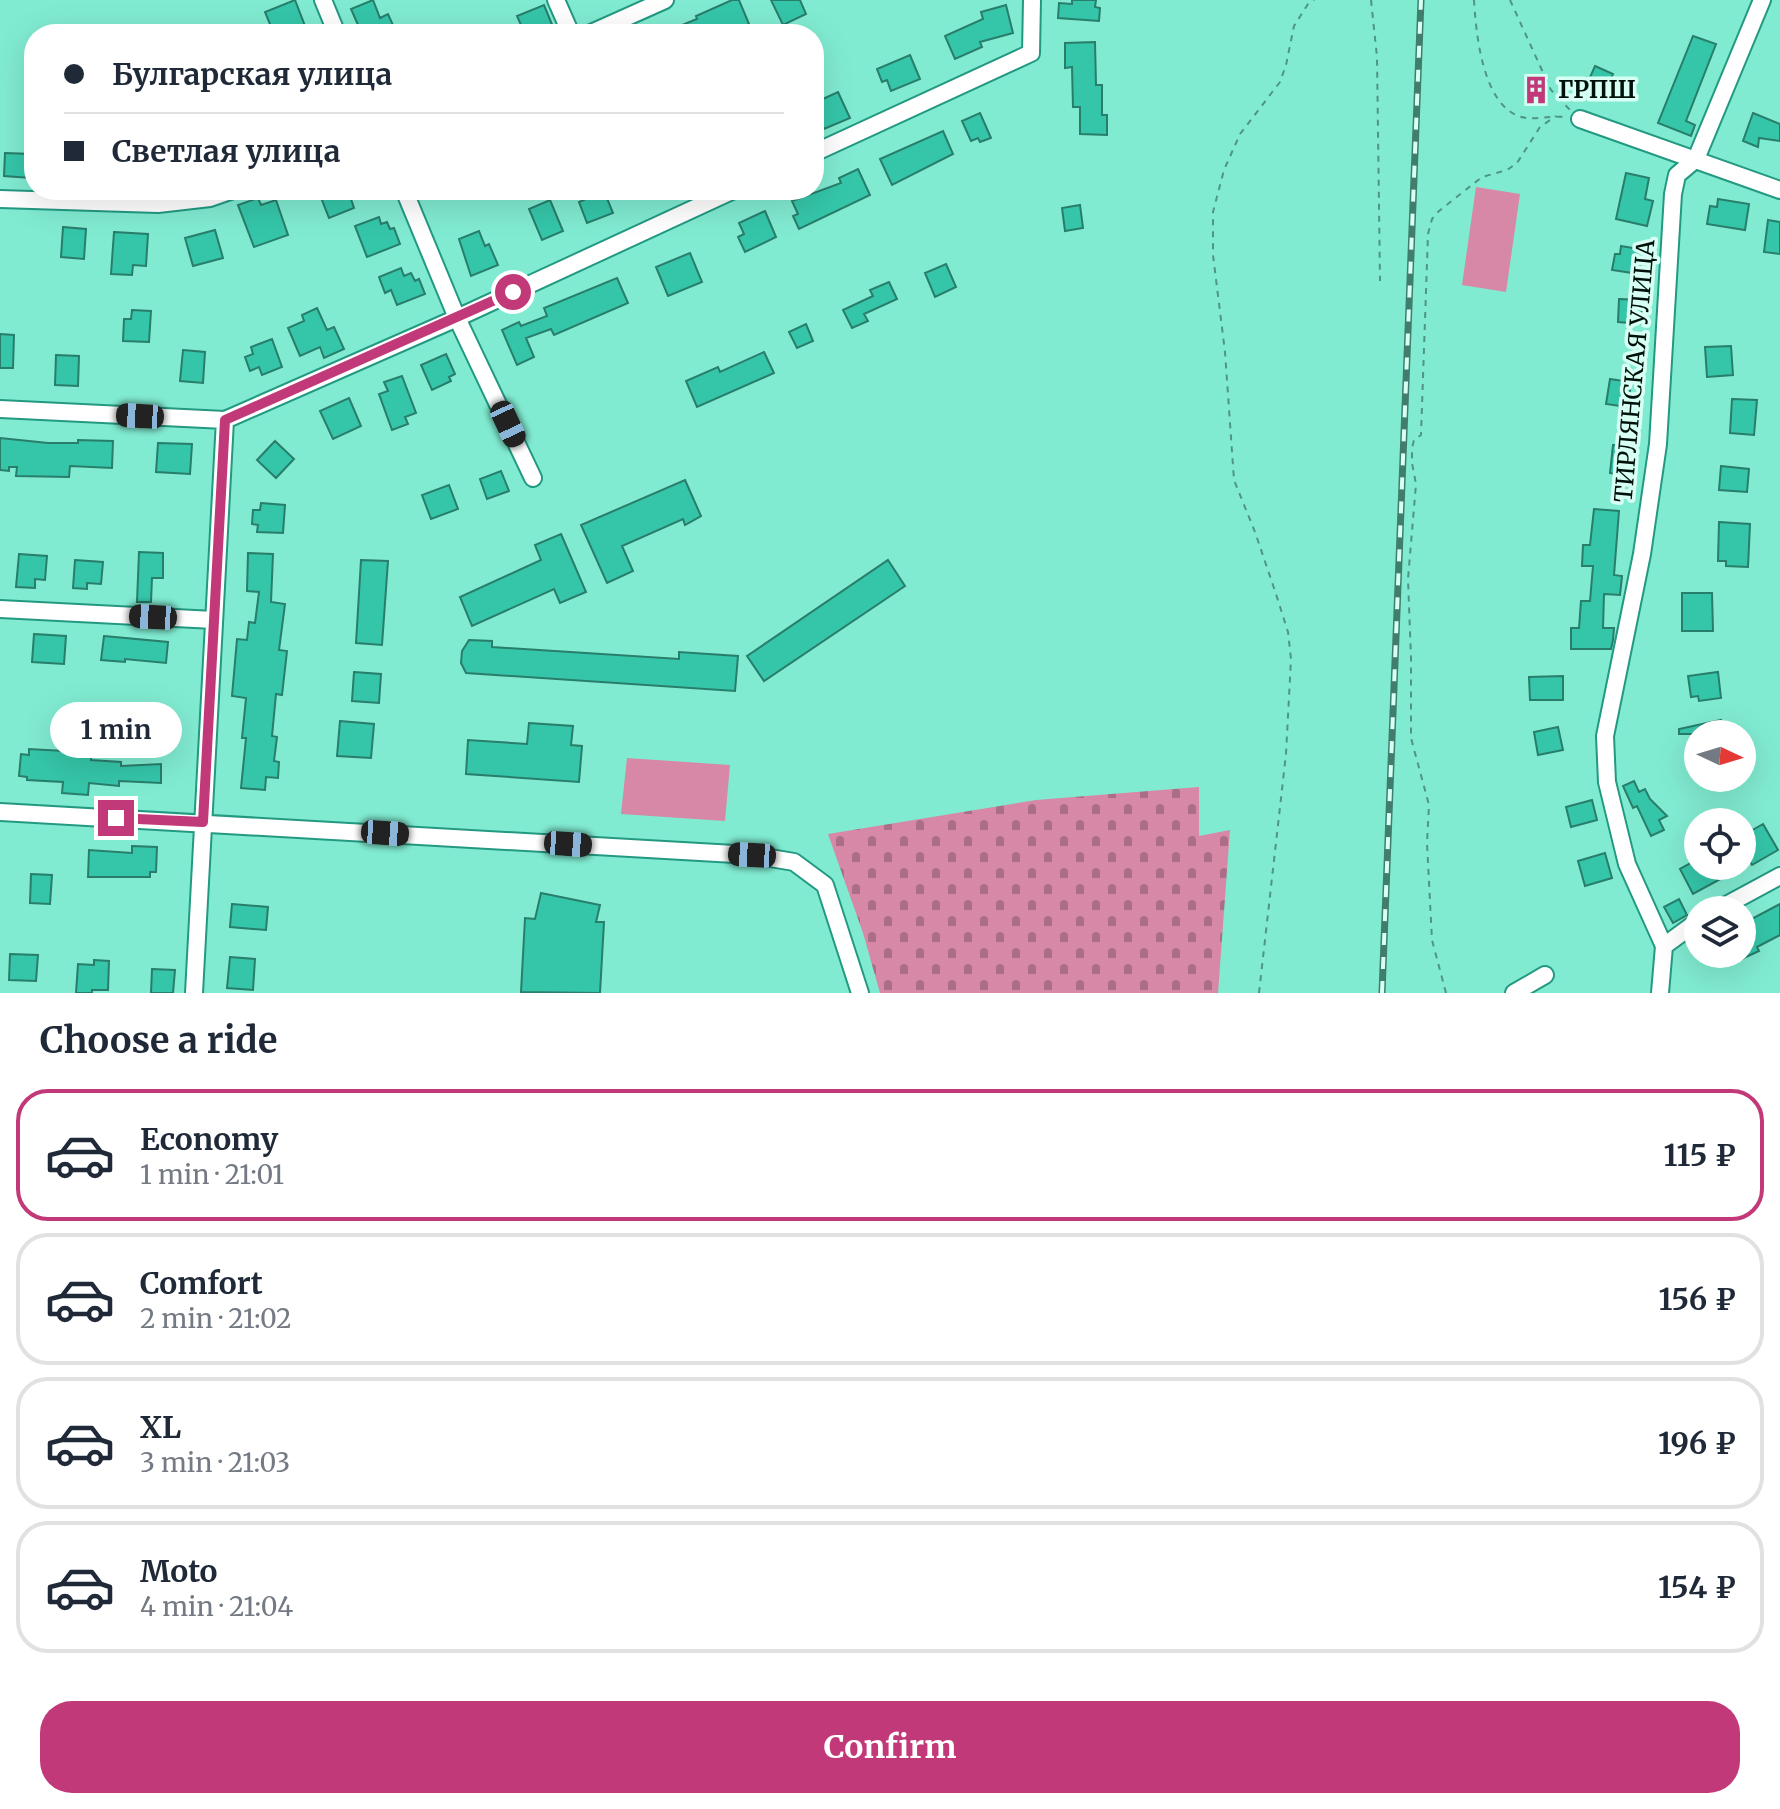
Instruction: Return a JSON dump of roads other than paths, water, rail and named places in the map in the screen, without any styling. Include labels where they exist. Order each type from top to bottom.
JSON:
[{"type":"street","points":[[323,0],[333,24]]},
{"type":"street","points":[[556,0],[567,24]]},
{"type":"street","points":[[611,24],[665,0]]},
{"type":"street","points":[[824,148],[1031,53],[1032,0]]},
{"type":"street","name":"ТИРЛЯНСКАЯ УЛИЦА","points":[[1664,946],[1627,864],[1607,782],[1605,736],[1642,554],[1658,444],[1673,194],[1677,175],[1696,159],[1762,0]]},
{"type":"street","points":[[1580,119],[1780,190]]},
{"type":"street","points":[[0,199],[24,200]]},
{"type":"street","points":[[32,200],[158,204],[193,200]]},
{"type":"street","points":[[408,200],[457,318],[533,478]]},
{"type":"street","points":[[0,409],[225,420],[457,318],[712,200]]},
{"type":"street","points":[[194,993],[225,420]]},
{"type":"street","points":[[0,609],[214,620]]},
{"type":"street","points":[[0,812],[752,855],[794,862],[825,885],[860,993]]},
{"type":"street","points":[[1743,896],[1780,876]]},
{"type":"street","points":[[1660,993],[1664,946],[1684,931]]},
{"type":"street","points":[[1514,993],[1545,975]]},
{"type":"railway","points":[[1382,993],[1421,0]]},
{"type":"place","name":"ГРПШ","points":[[1536,90]]}]
